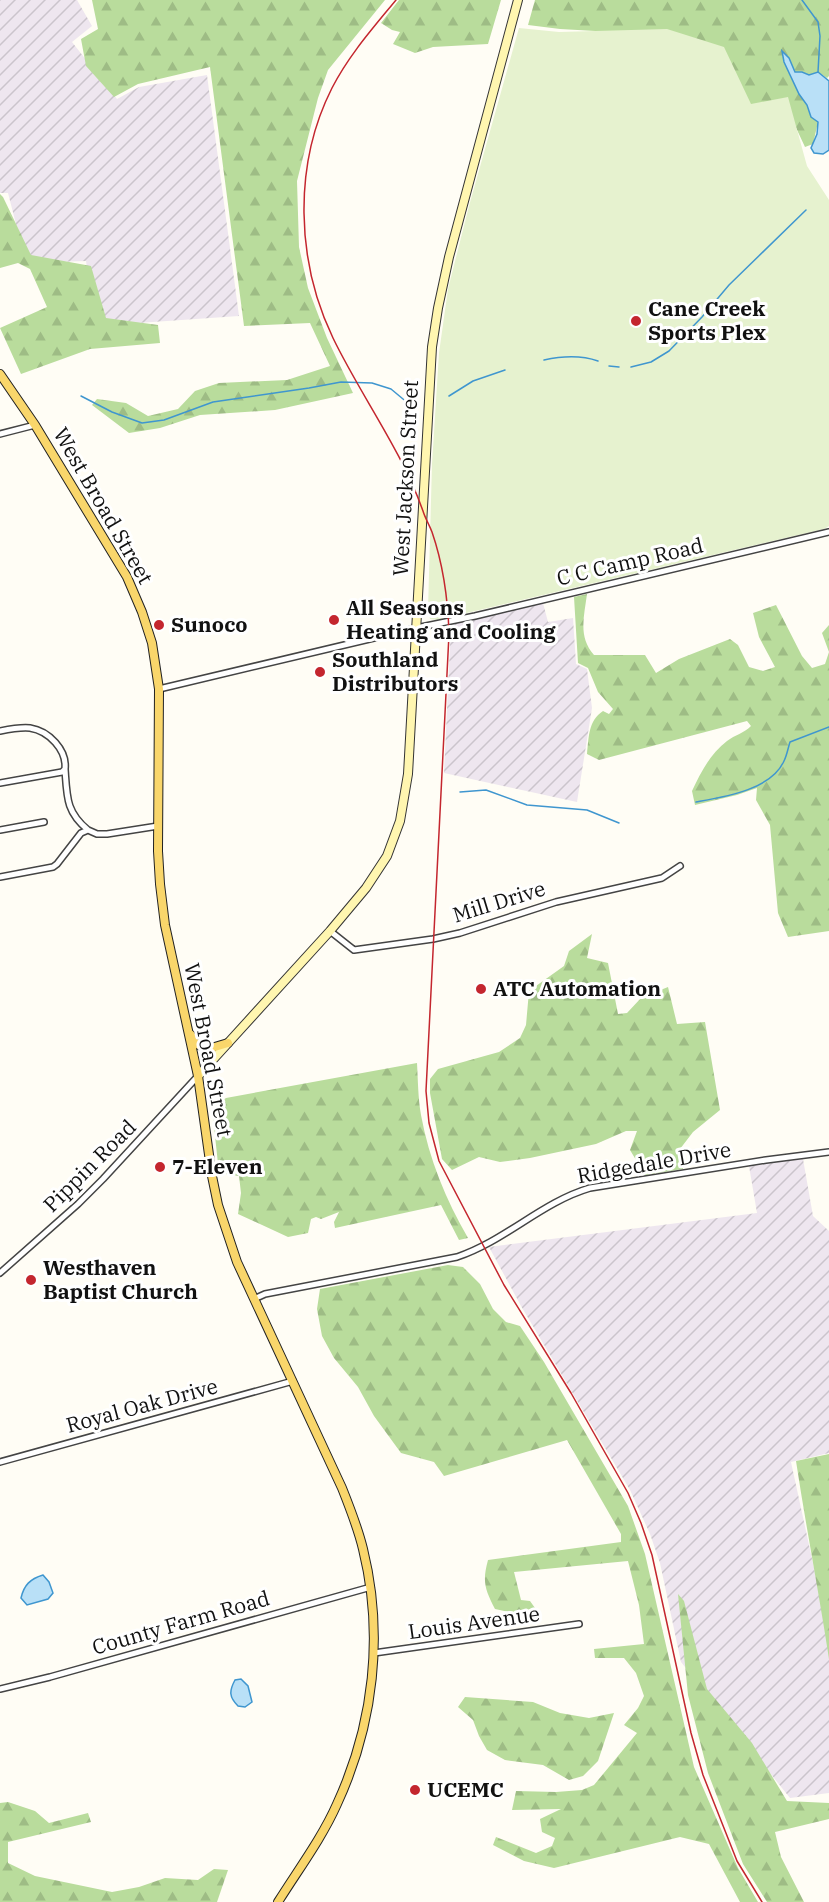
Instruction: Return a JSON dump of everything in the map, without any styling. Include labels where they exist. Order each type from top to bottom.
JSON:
[{"type":"main road","name":"West Broad Street","points":[[0,374],[35,425],[127,577],[152,643],[159,689],[159,884],[165,925],[198,1076],[218,1205],[237,1262],[331,1462],[356,1524],[371,1587],[374,1653],[364,1727],[351,1770],[336,1806],[278,1902]]},
{"type":"main road","points":[[189,1031],[195,1043],[208,1049],[228,1043]]},
{"type":"street","name":"West Jackson Street","points":[[198,1076],[330,931],[366,888],[387,856],[400,821],[408,774],[432,347],[449,257],[518,0]]},
{"type":"street","points":[[0,434],[35,425]]},
{"type":"street","name":"C C Camp Road","points":[[159,689],[829,531]]},
{"type":"street","points":[[0,731],[27,728],[44,734],[55,742],[62,751],[65,764],[70,808],[73,816],[88,831],[107,834],[158,826]]},
{"type":"street","points":[[0,783],[65,770]]},
{"type":"street","points":[[0,830],[44,822]]},
{"type":"street","points":[[0,878],[53,867],[81,833],[88,831]]},
{"type":"street","name":"Mill Drive","points":[[330,931],[354,950],[433,939],[460,933],[556,902],[663,878],[680,866]]},
{"type":"street","name":"Pippin Road","points":[[0,1273],[95,1188],[198,1076]]},
{"type":"street","name":"Ridgedale Drive","points":[[254,1299],[265,1294],[457,1257],[484,1246],[565,1197],[590,1188],[829,1152]]},
{"type":"street","name":"Royal Oak Drive","points":[[0,1462],[293,1382]]},
{"type":"street","name":"County Farm Road","points":[[0,1689],[371,1587]]},
{"type":"street","name":"Louis Avenue","points":[[374,1653],[579,1624]]},
{"type":"shaded area","points":[[0,0],[77,0],[92,26],[72,42],[117,99],[139,87],[207,75],[239,316],[95,326],[86,261],[26,263],[8,193],[0,193]]},
{"type":"shaded area","points":[[543,603],[548,622],[573,618],[576,664],[587,669],[592,708],[577,802],[444,773],[451,625]]},
{"type":"shaded area","points":[[803,1159],[813,1216],[829,1231],[829,1453],[791,1462],[829,1637],[829,1793],[790,1798],[681,1662],[660,1563],[630,1490],[521,1306],[489,1247],[757,1213],[749,1166]]},
{"type":"green space","points":[[92,0],[385,0],[328,70],[318,98],[297,181],[299,247],[308,288],[327,338],[353,393],[275,410],[200,415],[160,428],[129,433],[92,405],[97,399],[126,403],[148,416],[178,409],[195,391],[219,383],[287,380],[330,366],[310,323],[244,326],[210,67],[138,84],[114,97],[86,66],[81,39],[98,29]]},
{"type":"green space","points":[[399,0],[501,0],[488,44],[433,47],[415,53],[393,44],[400,32],[381,23]]},
{"type":"green space","points":[[535,0],[829,0],[829,76],[827,78],[818,72],[809,75],[795,72],[789,58],[784,62],[811,116],[818,122],[813,144],[805,147],[784,102],[740,108],[666,35],[528,25]]},
{"type":"green space","name":"Cane Creek Sports Plex","points":[[519,28],[559,32],[667,29],[724,47],[751,104],[788,97],[807,166],[829,200],[829,526],[437,620],[430,619],[428,611],[432,464],[439,353],[448,289]]},
{"type":"green space","points":[[0,194],[31,255],[91,266],[106,318],[158,325],[160,343],[90,349],[21,374],[0,328],[47,307],[30,269],[18,263],[0,268]]},
{"type":"green space","points":[[587,594],[584,634],[594,655],[645,655],[656,673],[679,659],[730,639],[738,645],[749,667],[763,671],[775,667],[759,637],[753,613],[776,605],[802,656],[812,668],[825,664],[829,652],[829,931],[788,937],[778,913],[770,825],[756,800],[757,788],[695,805],[692,791],[706,764],[721,746],[751,726],[747,721],[599,760],[587,754],[590,730],[594,720],[603,711],[609,714],[613,709],[598,692],[588,668],[578,663],[574,597]]},
{"type":"green space","points":[[829,625],[829,652],[822,633]]},
{"type":"green space","points":[[592,934],[587,958],[608,963],[618,1014],[627,1013],[641,998],[668,987],[677,1024],[705,1022],[720,1110],[693,1132],[680,1149],[683,1169],[645,1175],[630,1150],[637,1131],[626,1131],[596,1144],[530,1158],[500,1162],[479,1157],[452,1170],[442,1159],[430,1093],[430,1079],[438,1069],[499,1052],[520,1038],[526,1025],[529,991],[564,966],[569,951]]},
{"type":"green space","points":[[417,1063],[424,1131],[452,1209],[468,1238],[459,1240],[441,1205],[335,1228],[334,1222],[339,1212],[321,1219],[316,1217],[311,1219],[308,1233],[288,1237],[238,1214],[241,1193],[239,1176],[219,1173],[212,1108],[226,1098]]},
{"type":"green space","points":[[448,1265],[463,1267],[480,1284],[493,1309],[506,1322],[520,1326],[544,1362],[628,1506],[645,1554],[694,1767],[738,1868],[758,1902],[740,1902],[709,1844],[680,1837],[554,1868],[524,1861],[493,1845],[496,1837],[536,1853],[552,1846],[555,1838],[542,1832],[540,1819],[561,1809],[512,1810],[516,1791],[582,1790],[594,1785],[637,1733],[624,1725],[638,1708],[644,1696],[636,1673],[624,1658],[595,1658],[594,1649],[644,1644],[639,1605],[628,1561],[514,1572],[521,1600],[530,1601],[535,1608],[513,1613],[495,1609],[489,1596],[485,1580],[488,1560],[621,1542],[621,1534],[567,1440],[444,1476],[434,1462],[401,1453],[374,1416],[358,1387],[334,1358],[322,1336],[317,1309],[320,1289]]},
{"type":"green space","points":[[829,1454],[829,1659],[796,1461]]},
{"type":"green space","points":[[678,1594],[684,1601],[707,1689],[752,1743],[787,1801],[829,1803],[829,1819],[775,1832],[781,1857],[804,1902],[767,1902],[743,1864],[708,1773],[688,1695]]},
{"type":"green space","points":[[465,1697],[533,1702],[560,1713],[589,1718],[614,1713],[598,1761],[583,1776],[569,1780],[543,1765],[505,1760],[487,1750],[473,1720],[458,1707]]},
{"type":"green space","points":[[8,1802],[35,1811],[49,1823],[88,1813],[91,1822],[8,1842],[8,1863],[35,1876],[112,1892],[139,1887],[165,1878],[198,1880],[214,1869],[228,1870],[217,1902],[0,1902],[0,1803]]},
{"type":"water","points":[[782,51],[789,58],[795,72],[809,75],[818,72],[829,81],[829,150],[823,154],[814,153],[811,148],[817,134],[818,122],[811,117],[807,105],[799,94],[784,62]]},
{"type":"water","points":[[43,1575],[49,1582],[53,1593],[48,1599],[27,1605],[21,1598],[24,1589],[34,1578]]},
{"type":"water","points":[[241,1679],[248,1686],[252,1702],[245,1707],[238,1706],[231,1694],[235,1680]]},
{"type":"waterway","points":[[802,0],[818,22],[820,36],[818,72]]},
{"type":"waterway","points":[[631,367],[651,362],[669,351],[729,285],[806,210]]},
{"type":"waterway","points":[[544,360],[571,357],[598,361]]},
{"type":"waterway","points":[[609,366],[619,367]]},
{"type":"waterway","points":[[449,396],[473,381],[505,370]]},
{"type":"waterway","points":[[81,396],[112,412],[142,423],[164,420],[213,402],[341,382],[372,383],[391,389],[415,409]]},
{"type":"waterway","points":[[696,802],[746,790],[769,779],[778,771],[785,759],[790,742],[829,727]]},
{"type":"waterway","points":[[460,792],[486,790],[527,805],[587,810],[619,823]]},
{"type":"railway","points":[[396,0],[354,53],[332,88],[319,118],[310,149],[305,181],[304,213],[306,245],[321,308],[344,360],[392,444],[414,488],[436,544],[446,595],[449,634],[426,1091],[429,1123],[439,1161],[504,1285],[571,1393],[628,1493],[641,1523],[652,1555],[691,1733],[703,1775],[737,1861],[762,1902]]},
{"type":"place","name":"Cane Creek Sports Plex","points":[[636,321]]},
{"type":"place","name":"All Seasons Heating and Cooling","points":[[334,620]]},
{"type":"place","name":"Sunoco","points":[[159,625]]},
{"type":"place","name":"Southland Distributors","points":[[320,672]]},
{"type":"place","name":"ATC Automation","points":[[481,989]]},
{"type":"place","name":"7-Eleven","points":[[160,1167]]},
{"type":"place","name":"Westhaven Baptist Church","points":[[31,1280]]},
{"type":"place","name":"UCEMC","points":[[415,1790]]}]
